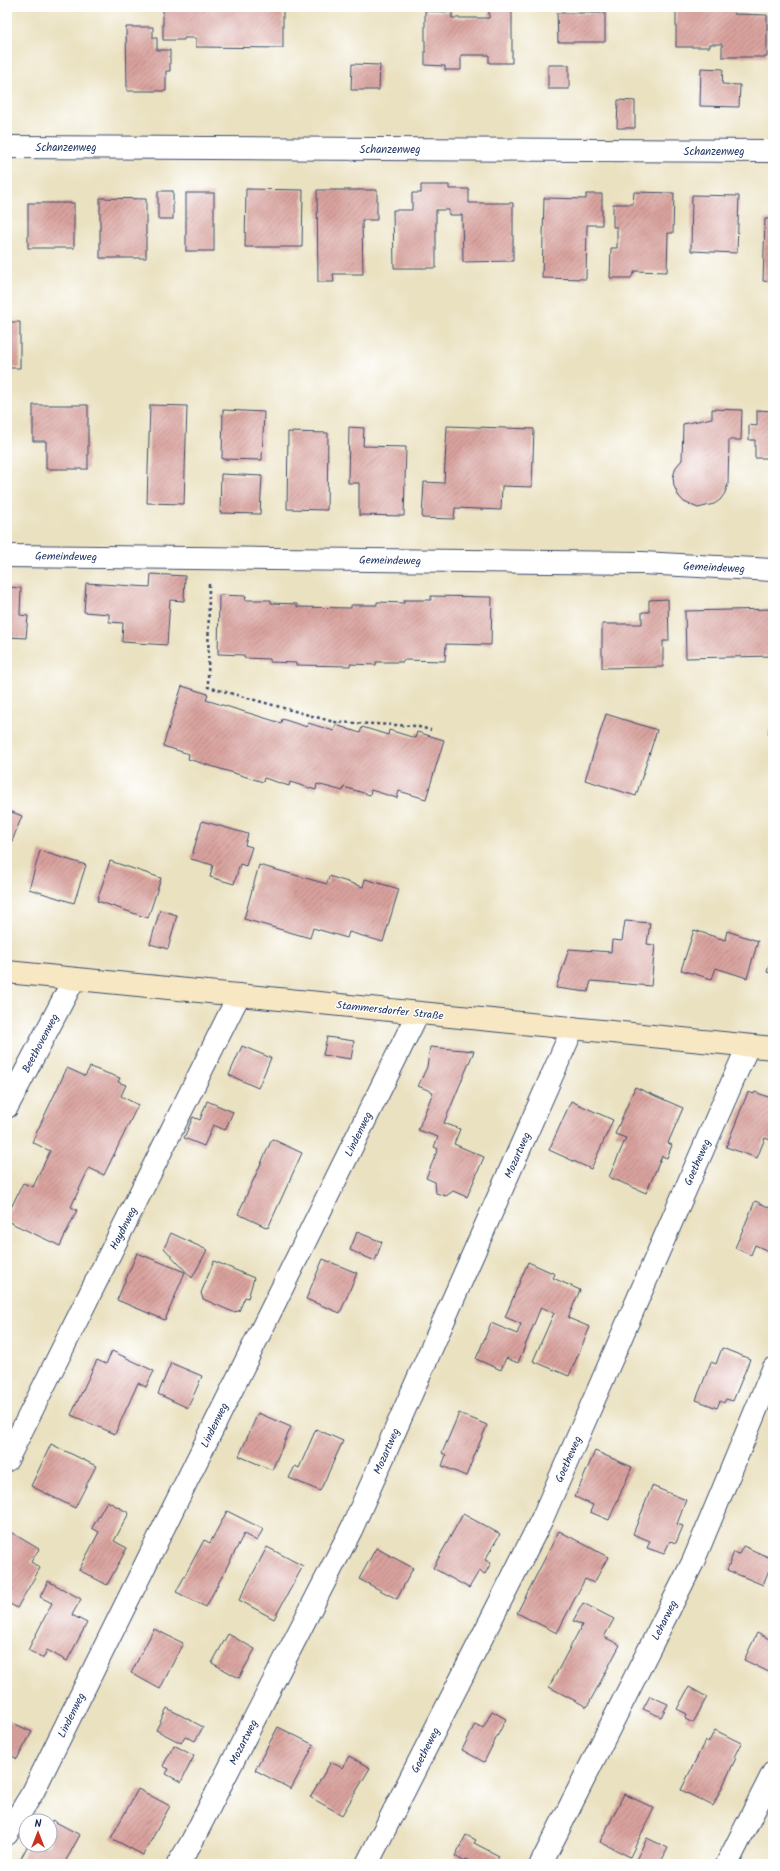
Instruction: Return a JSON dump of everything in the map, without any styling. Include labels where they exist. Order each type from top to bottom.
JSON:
[{"type":"main road","name":"Stammersdorfer Straße","points":[[7,972],[773,1048]]},
{"type":"street","name":"Schanzenweg","points":[[7,147],[773,151]]},
{"type":"street","name":"Gemeindeweg","points":[[7,556],[642,563],[773,570]]},
{"type":"street","name":"Beethovenweg","points":[[7,1107],[74,979]]},
{"type":"street","name":"Haydnweg","points":[[7,1460],[239,995]]},
{"type":"street","name":"Lindenweg","points":[[7,1834],[32,1792],[418,1013]]},
{"type":"street","name":"Mozartweg","points":[[178,1864],[191,1843],[352,1528],[573,1028]]},
{"type":"street","name":"Goetheweg","points":[[367,1864],[542,1519],[748,1046]]},
{"type":"street","name":"Leharweg","points":[[540,1864],[693,1562],[773,1369]]},
{"type":"street","points":[[727,1864],[773,1773]]},
{"type":"path","points":[[209,558],[208,687],[334,722],[415,726],[431,730]]},
{"type":"building","points":[[163,7],[283,7],[283,48],[196,47],[196,38],[184,38],[184,40],[163,40]]},
{"type":"building","points":[[676,7],[734,7],[734,14],[767,15],[767,57],[722,57],[722,44],[710,44],[710,47],[676,47]]},
{"type":"building","points":[[489,10],[512,10],[512,63],[489,63],[489,55],[461,55],[461,70],[445,70],[445,66],[425,65],[425,11],[452,12],[452,18],[489,18]]},
{"type":"building","points":[[557,13],[605,13],[605,42],[558,42]]},
{"type":"building","points":[[126,27],[153,27],[153,38],[157,38],[157,50],[170,50],[170,71],[166,71],[166,91],[127,91]]},
{"type":"building","points":[[352,64],[380,65],[379,90],[351,90]]},
{"type":"building","points":[[548,65],[569,65],[569,89],[548,89]]},
{"type":"building","points":[[701,68],[723,69],[722,84],[740,85],[739,107],[700,106]]},
{"type":"building","points":[[618,100],[635,101],[635,128],[617,128]]},
{"type":"building","points":[[421,185],[449,185],[449,189],[469,189],[469,203],[513,203],[513,261],[463,262],[462,215],[449,215],[449,210],[436,210],[436,268],[394,268],[393,210],[412,210],[412,193],[421,193]]},
{"type":"building","points":[[246,189],[303,190],[302,247],[245,247]]},
{"type":"building","points":[[317,190],[377,190],[377,220],[362,220],[363,274],[333,274],[334,282],[318,282]]},
{"type":"building","points":[[158,191],[173,191],[173,219],[158,219]]},
{"type":"building","points":[[634,192],[674,193],[673,233],[668,233],[667,272],[635,271],[631,278],[610,278],[611,248],[617,248],[617,227],[613,227],[613,204],[633,204]]},
{"type":"building","points":[[186,193],[214,193],[214,251],[186,251]]},
{"type":"building","points":[[586,194],[602,194],[602,225],[587,225],[586,279],[542,278],[544,198],[586,199]]},
{"type":"building","points":[[692,195],[739,196],[737,253],[691,251]]},
{"type":"building","points":[[100,198],[146,199],[146,258],[100,258]]},
{"type":"building","points":[[28,203],[74,203],[74,248],[28,248]]},
{"type":"building","points":[[765,219],[773,219],[773,282],[763,281]]},
{"type":"building","points":[[7,308],[9,308],[9,322],[20,322],[20,368],[7,368]]},
{"type":"building","points":[[33,405],[88,405],[88,469],[46,469],[46,441],[33,441]]},
{"type":"building","points":[[150,405],[187,406],[184,504],[147,503]]},
{"type":"building","points":[[712,409],[742,410],[741,440],[729,440],[728,484],[725,493],[720,500],[714,504],[698,508],[684,502],[678,495],[674,486],[673,477],[676,467],[682,460],[683,424],[712,418]]},
{"type":"building","points":[[223,410],[264,412],[262,460],[222,459]]},
{"type":"building","points":[[757,410],[773,411],[773,458],[755,458],[755,440],[749,440],[749,425],[757,426]]},
{"type":"building","points":[[447,426],[534,429],[532,487],[502,486],[501,510],[455,508],[454,519],[422,518],[424,482],[444,483]]},
{"type":"building","points":[[349,427],[364,428],[363,446],[406,447],[404,516],[359,515],[359,483],[348,483]]},
{"type":"building","points":[[288,432],[328,433],[327,510],[287,509]]},
{"type":"building","points":[[221,474],[262,476],[260,514],[220,513]]},
{"type":"building","points":[[151,574],[185,576],[184,601],[170,600],[167,645],[122,642],[123,623],[109,622],[109,614],[84,612],[86,583],[150,587]]},
{"type":"building","points":[[7,587],[21,588],[20,615],[28,616],[26,638],[7,637]]},
{"type":"building","points":[[219,595],[246,596],[245,600],[271,600],[271,603],[297,604],[297,607],[351,608],[351,605],[377,605],[377,602],[404,603],[404,600],[431,600],[431,596],[492,597],[491,645],[446,644],[445,661],[403,660],[403,662],[376,662],[376,665],[350,664],[350,666],[296,665],[296,663],[270,662],[270,659],[244,658],[244,655],[218,654]]},
{"type":"building","points":[[668,599],[669,641],[663,641],[663,667],[602,668],[602,624],[642,624],[642,612],[649,612],[649,600]]},
{"type":"building","points":[[773,609],[773,656],[686,658],[685,611]]},
{"type":"building","points":[[182,686],[208,694],[206,700],[281,723],[282,719],[307,727],[308,723],[334,731],[336,725],[360,733],[362,727],[388,735],[389,730],[415,738],[417,732],[444,740],[426,799],[399,791],[397,798],[371,790],[370,795],[344,787],[343,791],[317,784],[316,790],[290,782],[289,786],[264,778],[263,782],[188,759],[189,754],[163,746]]},
{"type":"building","points":[[606,714],[657,730],[636,796],[585,780]]},
{"type":"building","points":[[773,719],[773,736],[768,734]]},
{"type":"building","points":[[7,810],[22,816],[7,854]]},
{"type":"building","points":[[202,821],[248,834],[245,845],[252,847],[246,866],[240,864],[234,884],[210,877],[213,865],[191,859]]},
{"type":"building","points":[[40,851],[86,865],[74,903],[29,889]]},
{"type":"building","points":[[110,861],[161,878],[148,918],[97,901]]},
{"type":"building","points":[[259,865],[327,884],[329,876],[363,887],[365,879],[399,889],[383,942],[349,932],[347,938],[313,928],[310,938],[244,919]]},
{"type":"building","points":[[160,910],[177,915],[168,949],[150,944]]},
{"type":"building","points":[[625,921],[650,923],[647,944],[655,945],[651,986],[591,981],[588,992],[556,988],[569,949],[611,952],[612,940],[622,941]]},
{"type":"building","points":[[694,930],[725,940],[727,931],[758,941],[747,978],[716,968],[712,979],[681,970]]},
{"type":"building","points":[[773,953],[773,974],[767,972]]},
{"type":"building","points":[[327,1037],[354,1041],[351,1059],[323,1055]]},
{"type":"building","points":[[242,1046],[271,1058],[258,1088],[229,1075]]},
{"type":"building","points":[[430,1047],[474,1051],[444,1123],[460,1129],[454,1144],[484,1157],[467,1197],[453,1191],[446,1196],[436,1193],[435,1182],[426,1178],[438,1149],[434,1147],[438,1137],[418,1130],[433,1092],[418,1086],[427,1067]]},
{"type":"building","points":[[90,1067],[120,1078],[118,1082],[126,1085],[121,1096],[138,1105],[104,1175],[89,1168],[71,1207],[77,1210],[60,1246],[7,1221],[7,1216],[23,1183],[33,1187],[50,1151],[32,1142],[67,1068],[85,1076]]},
{"type":"building","points":[[635,1087],[683,1108],[668,1143],[672,1145],[667,1158],[662,1156],[646,1193],[609,1177],[626,1138],[615,1134]]},
{"type":"building","points":[[748,1092],[754,1094],[755,1092],[773,1099],[773,1141],[765,1138],[757,1158],[726,1147]]},
{"type":"building","points":[[207,1101],[233,1112],[225,1130],[213,1125],[204,1146],[184,1138],[193,1117],[200,1120]]},
{"type":"building","points":[[571,1101],[613,1120],[591,1169],[549,1150]]},
{"type":"building","points":[[272,1139],[302,1153],[268,1228],[238,1214]]},
{"type":"building","points":[[755,1201],[773,1209],[773,1253],[755,1245],[751,1255],[735,1248]]},
{"type":"building","points":[[357,1232],[382,1242],[375,1261],[350,1250]]},
{"type":"building","points":[[171,1233],[207,1250],[192,1278],[164,1248]]},
{"type":"building","points":[[137,1253],[185,1272],[165,1320],[117,1300]]},
{"type":"building","points":[[323,1259],[357,1273],[340,1313],[306,1299]]},
{"type":"building","points":[[214,1261],[254,1278],[248,1298],[245,1297],[239,1311],[233,1312],[203,1299],[201,1293]]},
{"type":"building","points":[[528,1262],[555,1274],[553,1278],[580,1290],[568,1318],[590,1327],[569,1376],[533,1361],[554,1313],[541,1307],[518,1363],[506,1358],[501,1370],[476,1359],[491,1323],[517,1334],[521,1324],[505,1317]]},
{"type":"building","points":[[722,1348],[750,1359],[733,1401],[726,1399],[724,1403],[720,1401],[717,1408],[696,1400],[711,1362],[716,1364]]},
{"type":"building","points":[[112,1351],[154,1371],[146,1387],[138,1383],[115,1434],[71,1415],[97,1360],[106,1364]]},
{"type":"building","points":[[171,1363],[202,1376],[188,1408],[158,1394]]},
{"type":"building","points":[[258,1413],[291,1427],[272,1470],[239,1456]]},
{"type":"building","points":[[459,1413],[487,1425],[466,1476],[442,1466],[446,1455],[442,1453]]},
{"type":"building","points":[[316,1429],[343,1441],[320,1491],[289,1478],[295,1466],[299,1468]]},
{"type":"building","points":[[51,1444],[96,1466],[75,1508],[31,1486]]},
{"type":"building","points":[[595,1451],[632,1467],[609,1520],[590,1512],[593,1505],[575,1497]]},
{"type":"building","points":[[652,1486],[686,1500],[677,1524],[683,1526],[676,1543],[670,1541],[664,1554],[647,1548],[650,1541],[633,1534]]},
{"type":"building","points":[[107,1501],[129,1513],[114,1541],[127,1548],[107,1585],[79,1570],[99,1532],[92,1528]]},
{"type":"building","points":[[227,1511],[263,1529],[257,1541],[244,1534],[206,1607],[176,1592],[204,1540],[210,1543]]},
{"type":"building","points":[[463,1514],[500,1534],[485,1560],[491,1563],[485,1574],[479,1571],[469,1588],[433,1568]]},
{"type":"building","points":[[7,1530],[39,1549],[31,1562],[40,1568],[17,1608],[7,1602]]},
{"type":"building","points":[[559,1531],[608,1557],[594,1583],[585,1579],[557,1633],[517,1613]]},
{"type":"building","points":[[743,1546],[773,1559],[763,1585],[727,1570],[734,1552],[739,1554]]},
{"type":"building","points":[[267,1547],[303,1566],[274,1619],[239,1600]]},
{"type":"building","points":[[376,1548],[413,1568],[397,1599],[359,1579]]},
{"type":"building","points":[[48,1581],[81,1599],[72,1615],[87,1623],[67,1661],[47,1650],[43,1658],[28,1650],[52,1603],[40,1597]]},
{"type":"building","points":[[583,1603],[614,1619],[604,1637],[620,1645],[587,1707],[549,1687],[582,1625],[573,1621]]},
{"type":"building","points":[[154,1629],[183,1643],[160,1689],[131,1673]]},
{"type":"building","points":[[757,1633],[773,1641],[773,1674],[744,1660]]},
{"type":"building","points":[[228,1634],[255,1649],[239,1678],[212,1663]]},
{"type":"building","points":[[689,1687],[707,1697],[693,1723],[685,1719],[687,1714],[677,1709]]},
{"type":"building","points":[[650,1696],[668,1704],[661,1717],[643,1709]]},
{"type":"building","points":[[167,1708],[203,1727],[195,1741],[185,1736],[181,1743],[156,1730]]},
{"type":"building","points":[[492,1711],[506,1719],[484,1762],[462,1750],[475,1724],[483,1728]]},
{"type":"building","points":[[7,1720],[32,1732],[17,1759],[7,1753]]},
{"type":"building","points":[[278,1727],[314,1745],[291,1789],[255,1770]]},
{"type":"building","points":[[715,1730],[741,1743],[734,1757],[736,1758],[713,1806],[681,1790],[705,1741],[708,1743]]},
{"type":"building","points":[[174,1745],[194,1756],[181,1782],[166,1774],[169,1769],[163,1766]]},
{"type":"building","points":[[349,1756],[370,1768],[342,1815],[310,1797],[331,1762],[342,1768]]},
{"type":"building","points":[[138,1789],[170,1806],[143,1855],[111,1838]]},
{"type":"building","points":[[624,1794],[654,1808],[630,1857],[600,1842]]},
{"type":"building","points":[[58,1823],[80,1835],[64,1864],[18,1864],[24,1853],[58,1853]]},
{"type":"building","points":[[466,1835],[476,1840],[474,1843],[499,1856],[495,1864],[476,1864],[466,1859],[465,1862],[455,1856]]},
{"type":"building","points":[[647,1838],[668,1848],[660,1864],[634,1864]]}]
